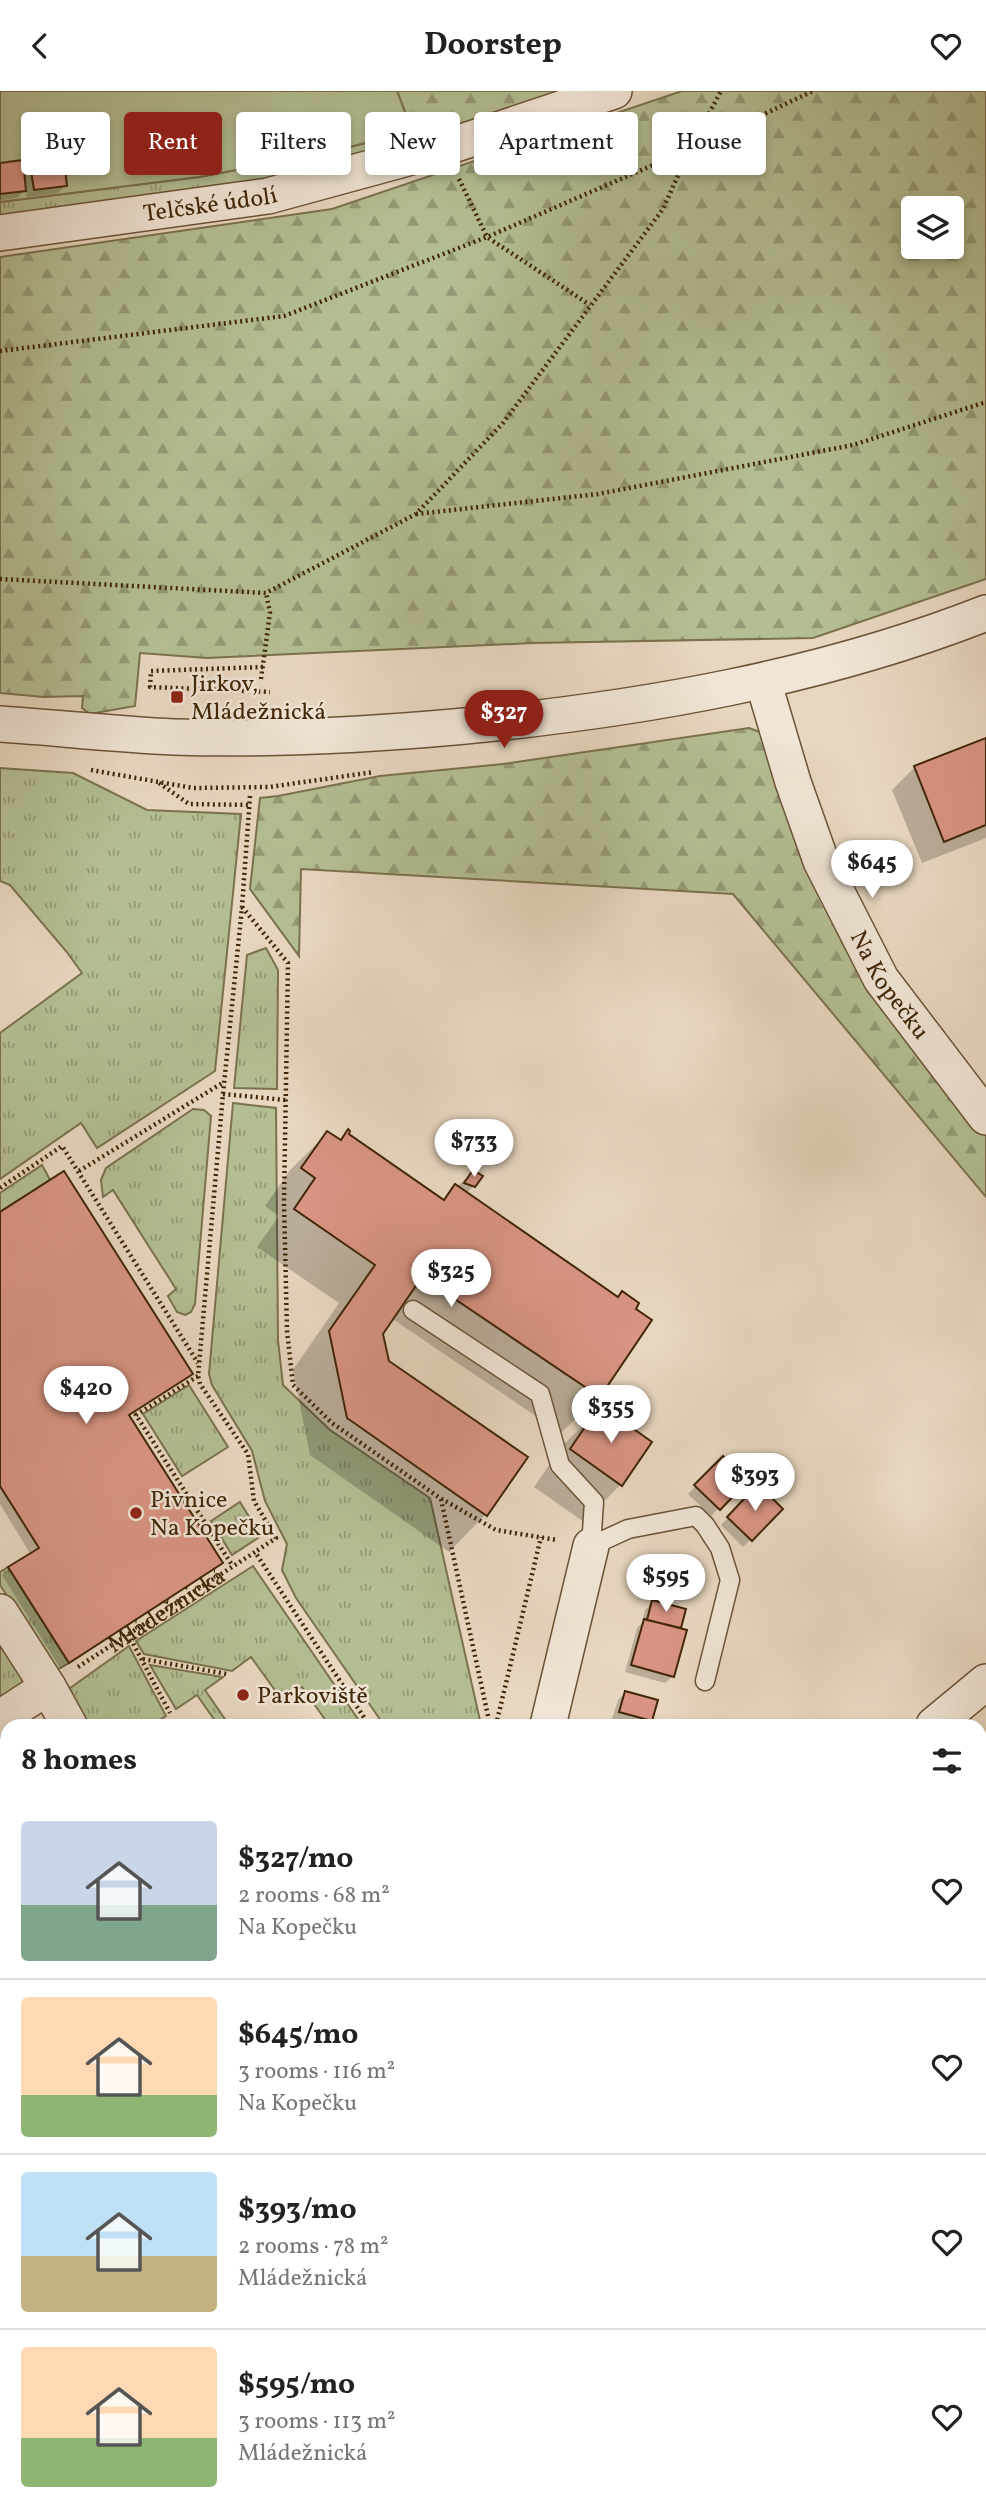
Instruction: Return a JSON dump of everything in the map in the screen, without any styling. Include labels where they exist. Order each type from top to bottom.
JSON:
[{"type":"street","name":"Telčské údolí","points":[[460,143],[614,91]]},
{"type":"street","name":"Telčské údolí","points":[[0,233],[268,196],[365,170]]},
{"type":"street","points":[[0,724],[175,737],[352,736],[551,718],[655,703],[763,681],[921,639],[986,613]]},
{"type":"street","name":"Na Kopečku","points":[[763,681],[793,782],[821,861],[881,979],[986,1117]]},
{"type":"street","points":[[549,1719],[592,1546]]},
{"type":"street","points":[[0,1612],[66,1719]]},
{"type":"street","points":[[941,1719],[986,1682]]},
{"type":"street","points":[[0,1718],[48,1687]]},
{"type":"lane","points":[[413,1310],[540,1394],[560,1465],[594,1503],[592,1546],[628,1529],[696,1516],[705,1525],[720,1548],[730,1580],[705,1681]]},
{"type":"path","points":[[710,112],[721,91]]},
{"type":"path","points":[[766,113],[813,91]]},
{"type":"path","points":[[0,351],[284,316],[487,237],[652,165]]},
{"type":"path","points":[[457,175],[487,237],[590,305]]},
{"type":"path","points":[[0,579],[266,593],[416,514],[503,423],[663,209],[678,175]]},
{"type":"path","points":[[416,514],[598,494],[853,445],[986,401]]},
{"type":"path","points":[[261,679],[270,613],[266,593]]},
{"type":"path","points":[[263,667],[151,671],[150,687],[270,692]]},
{"type":"path","points":[[158,782],[189,804],[250,805]]},
{"type":"path","points":[[250,796],[198,1376],[200,1384],[248,1454],[254,1501],[276,1538],[255,1552],[365,1719]]},
{"type":"path","points":[[242,907],[288,963],[284,1202],[287,1331],[293,1385],[332,1423],[440,1498],[496,1531],[592,1546]]},
{"type":"path","points":[[79,1171],[224,1082]]},
{"type":"path","points":[[223,1094],[286,1100]]},
{"type":"path","points":[[0,1188],[62,1146],[199,1365]]},
{"type":"path","points":[[198,1376],[136,1415],[232,1565]]},
{"type":"path","points":[[440,1498],[489,1719]]},
{"type":"path","points":[[497,1719],[541,1537]]},
{"type":"path","name":"Mládežnická","points":[[48,1687],[255,1552]]},
{"type":"path","points":[[128,1634],[170,1713]]},
{"type":"path","points":[[142,1659],[227,1674]]},
{"type":"green space","points":[[0,91],[397,91],[405,112],[365,112],[365,143],[351,147],[351,112],[236,112],[236,170],[222,173],[222,112],[124,112],[124,175],[210,175],[0,202]]},
{"type":"green space","points":[[397,91],[571,91],[514,112],[474,112],[474,127],[460,132],[460,112],[405,112]]},
{"type":"green space","points":[[682,91],[986,91],[986,579],[813,638],[533,643],[207,658],[140,653],[135,706],[90,714],[82,708],[83,696],[44,697],[0,693],[0,257],[332,209],[433,175],[460,175],[460,166],[474,161],[474,175],[638,175],[638,112],[620,112]]},
{"type":"green space","points":[[365,143],[365,160],[351,164],[351,147]]},
{"type":"green space","points":[[236,170],[236,175],[307,175],[279,182],[0,217],[0,202],[222,175],[222,173]]},
{"type":"green space","points":[[749,728],[760,732],[800,849],[843,944],[920,1054],[986,1134],[986,1197],[733,894],[301,869],[299,956],[250,889],[260,798],[380,776],[503,764]]},
{"type":"green space","points":[[0,768],[73,773],[147,810],[241,814],[215,1071],[97,1148],[81,1123],[0,1179],[0,1033],[82,973],[10,885],[0,881]]},
{"type":"green space","points":[[266,948],[278,970],[277,1089],[234,1088],[247,955]]},
{"type":"green space","points":[[233,1103],[276,1108],[278,1340],[283,1385],[330,1430],[430,1498],[480,1719],[380,1719],[296,1598],[282,1570],[287,1544],[265,1501],[252,1451],[212,1385],[209,1374]]},
{"type":"green space","points":[[193,1109],[204,1110],[211,1116],[195,1304],[191,1312],[185,1315],[177,1312],[168,1296],[176,1289],[113,1190],[103,1197],[101,1180],[106,1168]]},
{"type":"green space","points":[[42,1165],[50,1180],[0,1212],[0,1193]]},
{"type":"green space","points":[[189,1385],[228,1447],[182,1476],[143,1414]]},
{"type":"green space","points":[[240,1502],[261,1536],[232,1555],[211,1521]]},
{"type":"green space","points":[[253,1566],[358,1719],[325,1719],[302,1687],[282,1700],[251,1657],[232,1671],[144,1654],[136,1641]]},
{"type":"green space","points":[[8,1567],[69,1663],[55,1671],[0,1585],[0,1572]]},
{"type":"green space","points":[[0,1643],[27,1684],[0,1698]]},
{"type":"green space","points":[[129,1646],[166,1716],[161,1719],[82,1719],[66,1691]]},
{"type":"green space","points":[[150,1665],[223,1677],[205,1690],[225,1719],[214,1719],[197,1695],[176,1709]]},
{"type":"building","points":[[21,160],[21,175],[24,175],[26,191],[0,194],[0,163]]},
{"type":"building","points":[[32,175],[66,175],[67,186],[34,190]]},
{"type":"building","points":[[986,738],[986,825],[944,842],[914,766]]},
{"type":"building","points":[[348,1129],[349,1134],[444,1200],[455,1184],[618,1297],[622,1291],[639,1303],[636,1309],[652,1320],[600,1397],[422,1277],[383,1334],[389,1361],[528,1457],[487,1516],[347,1418],[329,1331],[375,1265],[294,1209],[315,1178],[301,1168],[327,1131],[341,1140]]},
{"type":"building","points":[[473,1170],[483,1176],[475,1187],[464,1183]]},
{"type":"building","points":[[64,1171],[193,1374],[129,1415],[223,1563],[69,1663],[8,1567],[39,1548],[0,1486],[0,1212]]},
{"type":"building","points":[[600,1405],[652,1442],[622,1486],[570,1449]]},
{"type":"building","points":[[723,1456],[748,1481],[720,1510],[694,1485]]},
{"type":"building","points":[[758,1484],[783,1509],[752,1541],[727,1517]]},
{"type":"building","points":[[652,1600],[686,1609],[681,1628],[647,1620]]},
{"type":"building","points":[[644,1619],[687,1630],[674,1677],[631,1665]]},
{"type":"building","points":[[625,1691],[658,1700],[653,1719],[619,1712]]},
{"type":"place","name":"Jirkov, Mládežnická","points":[[177,697]]},
{"type":"place","name":"Pivnice Na Kopečku","points":[[136,1513]]},
{"type":"place","name":"Parkoviště","points":[[243,1695]]}]
